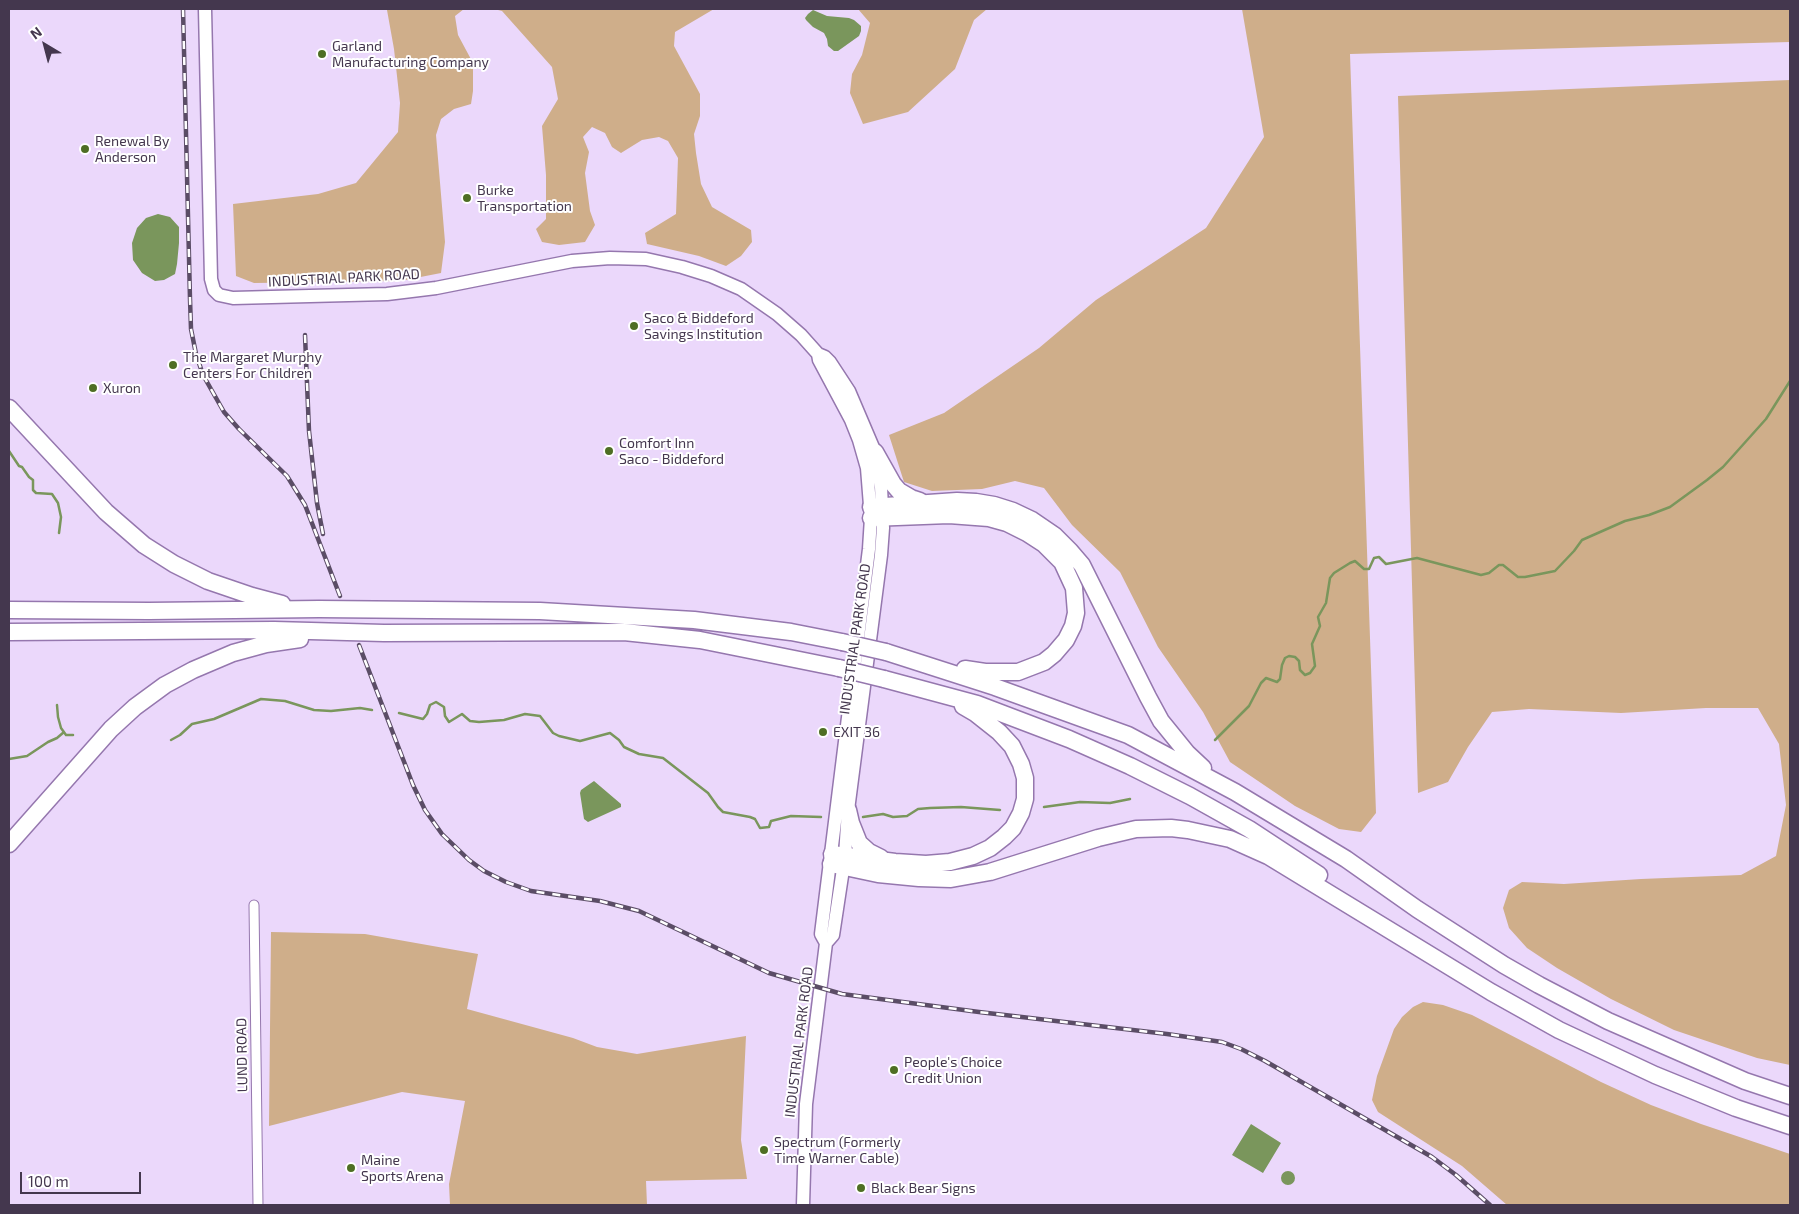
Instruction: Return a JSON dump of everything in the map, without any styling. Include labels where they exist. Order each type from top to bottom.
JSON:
[{"type":"highway","points":[[9,408],[106,512],[132,536],[158,555],[190,573],[222,586],[277,603],[320,609]]},
{"type":"highway","points":[[875,452],[893,484],[904,495],[917,500],[933,502]]},
{"type":"highway","points":[[877,512],[933,502],[966,501],[1003,508],[1041,525],[1064,544],[1082,566],[1162,721],[1196,762],[1235,792]]},
{"type":"highway","points":[[9,610],[320,609],[540,611],[684,619],[782,631],[985,672],[1018,672],[1044,662],[1066,640],[1073,626],[1076,613],[1076,599],[1071,579],[1062,562],[1044,544],[1015,527],[979,516],[877,512]]},
{"type":"highway","points":[[9,632],[274,630],[384,633],[624,632],[700,640],[884,678],[977,704],[1069,739],[1130,766],[1190,796],[1249,829],[1330,882],[1418,947]]},
{"type":"highway","points":[[9,844],[112,729],[135,707],[177,678],[220,658],[266,644],[311,638],[384,633]]},
{"type":"highway","points":[[886,652],[995,687],[1128,735],[1235,792],[1346,859],[1417,909],[1539,985],[1616,1025],[1745,1081],[1790,1096]]},
{"type":"highway","points":[[838,860],[940,863],[962,859],[982,852],[996,844],[1013,828],[1021,813],[1025,799],[1025,778],[1021,764],[1007,740],[988,722],[937,692]]},
{"type":"highway","points":[[848,810],[854,833],[864,848],[877,857],[895,862]]},
{"type":"highway","points":[[838,860],[887,875],[951,879],[990,872],[1114,833],[1152,828],[1188,830],[1230,839],[1268,856],[1491,992],[1559,1030],[1655,1075],[1736,1108],[1790,1126]]},
{"type":"street","name":"INDUSTRIAL PARK ROAD","points":[[205,9],[211,279],[214,290],[219,295],[234,298],[387,294],[436,288],[572,261],[610,258],[646,259],[693,270],[741,290],[777,314],[801,335],[818,354],[825,357],[849,391],[875,452],[881,555],[848,810],[822,934],[826,943],[806,1104],[803,1205]]},
{"type":"street","name":"INDUSTRIAL PARK ROAD","points":[[818,354],[819,360],[851,420],[859,440],[877,512],[869,549],[838,860]]},
{"type":"street","name":"LUND ROAD","points":[[254,905],[258,1205]]},
{"type":"shaded area","points":[[384,9],[464,9],[455,16],[458,35],[473,63],[471,104],[454,109],[441,119],[436,135],[445,242],[441,273],[400,281],[254,283],[236,276],[233,204],[318,194],[356,183],[398,132],[400,103],[394,49],[387,10]]},
{"type":"shaded area","points":[[494,9],[714,9],[675,32],[674,46],[700,94],[700,116],[694,134],[701,184],[712,207],[751,230],[752,242],[741,256],[726,266],[699,256],[647,244],[645,233],[676,214],[678,158],[668,141],[659,137],[642,140],[621,153],[612,147],[605,133],[592,127],[583,137],[589,152],[585,173],[590,211],[595,225],[585,242],[559,245],[542,242],[536,229],[546,219],[546,175],[542,126],[558,99],[552,67],[502,11]]},
{"type":"shaded area","points":[[858,9],[987,9],[974,20],[955,69],[908,112],[863,124],[850,93],[852,74],[862,55],[870,23]]},
{"type":"shaded area","points":[[1242,9],[1790,9],[1790,42],[1350,54],[1376,813],[1361,832],[1339,829],[1295,806],[1230,762],[1203,712],[1158,647],[1120,572],[1072,525],[1044,488],[1015,481],[982,489],[932,491],[904,482],[889,435],[944,413],[1039,348],[1096,300],[1206,228],[1264,137]]},
{"type":"shaded area","points":[[813,10],[827,16],[854,20],[861,26],[859,36],[838,51],[834,51],[828,46],[824,33],[813,27],[806,20],[805,18]]},
{"type":"shaded area","points":[[1790,80],[1790,1065],[1757,1058],[1674,1030],[1611,999],[1557,968],[1527,948],[1509,928],[1503,908],[1509,890],[1522,882],[1564,884],[1741,875],[1776,856],[1786,805],[1779,744],[1758,708],[1706,708],[1621,713],[1529,709],[1492,712],[1468,747],[1448,782],[1418,793],[1398,96]]},
{"type":"shaded area","points":[[158,214],[170,217],[179,227],[179,243],[175,274],[164,280],[155,281],[142,273],[133,260],[132,243],[137,228],[146,218]]},
{"type":"shaded area","points":[[594,781],[621,804],[621,807],[588,822],[584,819],[580,793],[581,790]]},
{"type":"shaded area","points":[[271,932],[365,934],[478,954],[467,1009],[573,1038],[597,1047],[637,1054],[746,1036],[741,1140],[747,1179],[646,1181],[647,1205],[450,1205],[449,1184],[465,1101],[402,1092],[269,1126]]},
{"type":"shaded area","points":[[1423,1002],[1443,1005],[1472,1015],[1601,1082],[1651,1105],[1790,1154],[1790,1205],[1507,1205],[1462,1166],[1378,1112],[1372,1100],[1377,1076],[1394,1029],[1402,1017],[1413,1007]]},
{"type":"shaded area","points":[[1251,1124],[1281,1143],[1263,1173],[1232,1155]]},
{"type":"shaded area","points":[[1285,1171],[1291,1171],[1295,1178],[1291,1185],[1285,1185],[1281,1181],[1281,1175]]},
{"type":"waterway","points":[[1215,740],[1249,706],[1261,683],[1266,678],[1277,682],[1280,679],[1285,658],[1289,656],[1295,657],[1299,661],[1300,670],[1305,675],[1310,673],[1315,666],[1312,644],[1320,626],[1318,617],[1326,603],[1330,578],[1334,573],[1350,563],[1355,561],[1364,569],[1369,569],[1374,558],[1379,557],[1386,564],[1417,558],[1481,575],[1489,573],[1499,565],[1503,565],[1518,577],[1555,571],[1582,540],[1625,521],[1670,507],[1707,480],[1723,467],[1766,419],[1790,381]]},
{"type":"waterway","points":[[9,451],[19,466],[33,480],[33,490],[36,493],[52,494],[58,503],[61,517],[59,533]]},
{"type":"waterway","points":[[171,740],[192,724],[214,719],[261,699],[285,701],[314,710],[331,711],[360,708],[372,710]]},
{"type":"waterway","points":[[399,713],[423,719],[430,705],[436,702],[444,707],[445,716],[449,722],[462,714],[470,721],[479,722],[504,720],[525,714],[540,716],[553,733],[580,741],[610,733],[624,747],[639,754],[663,758],[708,793],[723,812],[755,819],[760,828],[769,827],[771,821],[791,816],[821,817]]},
{"type":"waterway","points":[[57,705],[61,728],[66,735],[73,735]]},
{"type":"waterway","points":[[9,759],[27,756],[64,732]]},
{"type":"waterway","points":[[1044,807],[1080,802],[1110,803],[1130,799]]},
{"type":"waterway","points":[[863,817],[883,814],[893,817],[907,816],[918,809],[930,808],[961,807],[1000,810]]},
{"type":"railway","points":[[183,9],[191,329],[196,354],[203,375],[224,412],[287,476],[305,505],[340,596]]},
{"type":"railway","points":[[305,335],[309,431],[317,503],[323,534]]},
{"type":"railway","points":[[359,645],[413,785],[425,810],[442,834],[469,860],[484,871],[506,882],[531,891],[600,901],[639,911],[769,973],[842,994],[1222,1042],[1265,1061],[1432,1157],[1490,1205]]},
{"type":"place","name":"Garland Manufacturing Company","points":[[322,54]]},
{"type":"place","name":"Renewal By Anderson","points":[[85,149]]},
{"type":"place","name":"Burke Transportation","points":[[467,198]]},
{"type":"place","name":"Saco & Biddeford Savings Institution","points":[[634,326]]},
{"type":"place","name":"The Margaret Murphy Centers For Children","points":[[173,365]]},
{"type":"place","name":"Xuron","points":[[93,388]]},
{"type":"place","name":"Comfort Inn Saco - Biddeford","points":[[609,451]]},
{"type":"place","name":"EXIT 36","points":[[823,732]]},
{"type":"place","name":"People's Choice Credit Union","points":[[894,1070]]},
{"type":"place","name":"Spectrum (Formerly Time Warner Cable)","points":[[764,1150]]},
{"type":"place","name":"Maine Sports Arena","points":[[351,1168]]},
{"type":"place","name":"Black Bear Signs","points":[[861,1188]]}]
